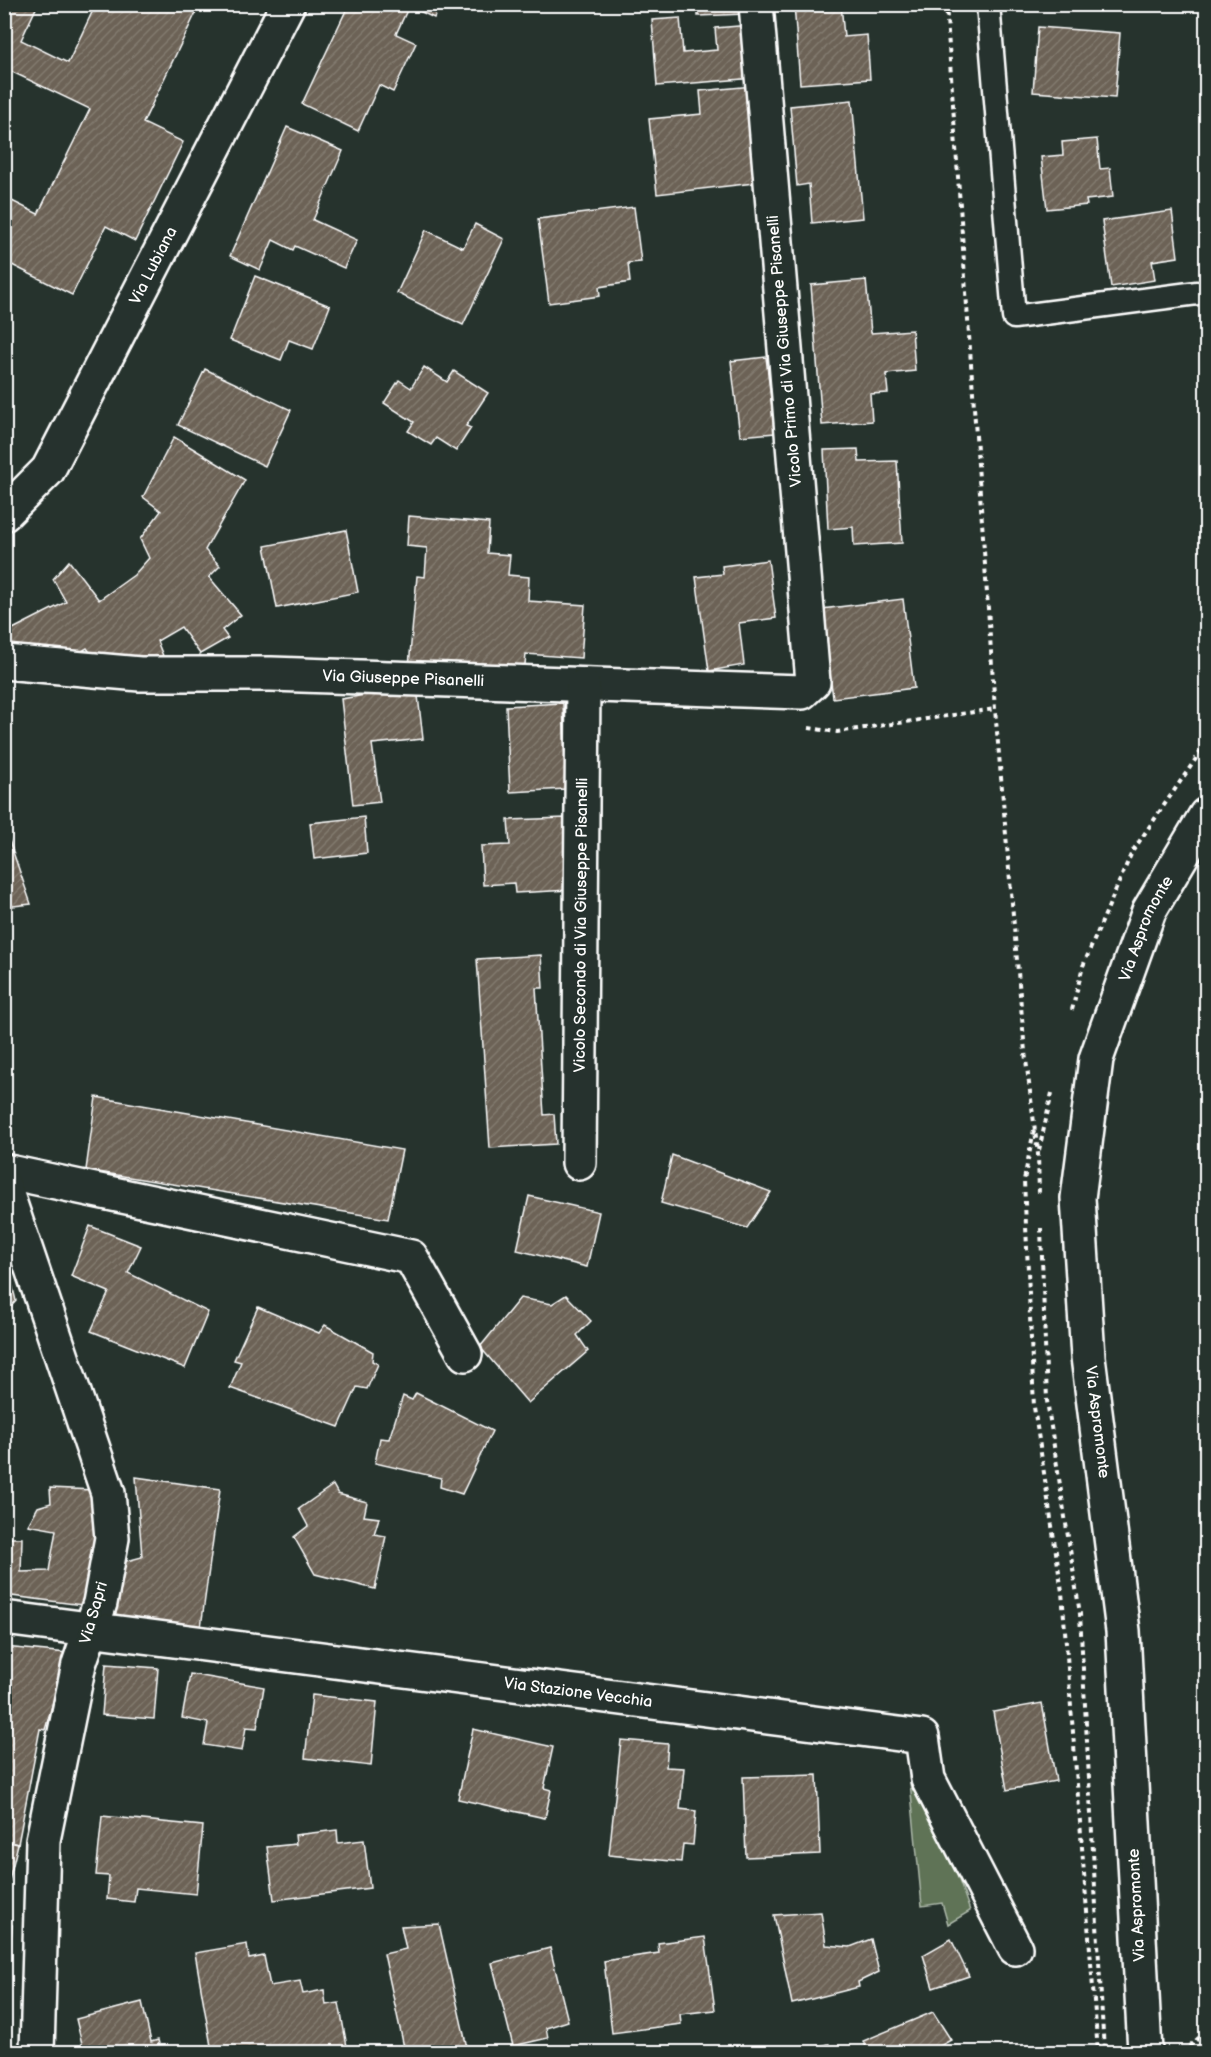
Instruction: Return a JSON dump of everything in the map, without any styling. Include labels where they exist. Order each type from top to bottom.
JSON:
[{"type":"street","name":"Via Lubiana","points":[[4,514],[48,470],[288,4]]},
{"type":"street","name":"Vicolo Primo di Via Giuseppe Pisanelli","points":[[756,4],[813,682],[802,692]]},
{"type":"street","name":"Via Giuseppe Pisanelli","points":[[4,662],[140,674],[271,674],[802,692]]},
{"type":"street","name":"Vicolo Secondo di Via Giuseppe Pisanelli","points":[[579,1163],[583,686]]},
{"type":"street","name":"Via Aspromonte","points":[[1145,2052],[1123,1630],[1088,1357],[1078,1197],[1096,1059],[1149,911],[1206,815]]},
{"type":"street","points":[[4,1171],[411,1257],[465,1354]]},
{"type":"street","name":"Via Sapri","points":[[4,1186],[108,1493],[112,1538],[100,1603],[79,1664],[43,1840],[37,2052]]},
{"type":"street","name":"Via Stazione Vecchia","points":[[4,1618],[922,1737],[928,1779],[1015,1948]]},
{"type":"lane","points":[[988,4],[1014,317],[1197,293]]},
{"type":"path","points":[[946,4],[995,709],[1040,1201]]},
{"type":"path","points":[[802,727],[837,732],[995,709]]},
{"type":"path","points":[[1034,1127],[1024,1180],[1034,1407],[1062,1592],[1098,2052]]},
{"type":"path","points":[[1040,1224],[1047,1401],[1080,1614],[1104,2052]]},
{"type":"path","points":[[1181,2052],[1206,2032]]},
{"type":"green space","points":[[909,1772],[922,1776],[970,1911],[948,1924],[942,1903],[922,1906]]},
{"type":"building","points":[[4,4],[38,4],[21,40],[68,63],[96,4],[200,4],[143,123],[183,142],[135,241],[106,226],[72,295],[4,261],[4,197],[38,214],[90,109],[4,68]]},
{"type":"building","points":[[349,4],[440,4],[434,18],[409,6],[396,34],[416,43],[393,92],[379,85],[358,131],[302,104]]},
{"type":"building","points":[[698,4],[744,4],[745,14],[698,16]]},
{"type":"building","points":[[794,4],[841,4],[844,37],[867,35],[870,79],[800,84]]},
{"type":"building","points":[[680,18],[683,53],[717,50],[715,28],[751,25],[755,78],[657,86],[652,20]]},
{"type":"building","points":[[1038,27],[1120,33],[1115,98],[1033,92]]},
{"type":"building","points":[[753,86],[763,182],[657,194],[649,119],[702,114],[700,91]]},
{"type":"building","points":[[852,100],[863,218],[812,223],[809,184],[797,186],[790,106]]},
{"type":"building","points":[[287,127],[343,151],[313,220],[357,240],[344,268],[295,246],[293,250],[273,240],[260,270],[230,256]]},
{"type":"building","points":[[1097,139],[1100,169],[1110,168],[1113,197],[1086,200],[1087,205],[1047,209],[1041,157],[1063,155],[1062,142]]},
{"type":"building","points":[[634,207],[641,262],[628,263],[630,282],[599,287],[600,296],[549,303],[538,219]]},
{"type":"building","points":[[1172,211],[1178,257],[1152,261],[1155,280],[1111,287],[1102,221]]},
{"type":"building","points":[[475,224],[504,239],[463,325],[397,293],[426,230],[463,248]]},
{"type":"building","points":[[255,276],[330,306],[313,349],[289,340],[281,360],[230,340]]},
{"type":"building","points":[[866,280],[871,333],[912,330],[915,371],[886,374],[888,393],[870,394],[872,421],[822,425],[811,285]]},
{"type":"building","points":[[766,357],[775,433],[740,436],[731,361]]},
{"type":"building","points":[[424,367],[447,382],[454,371],[488,393],[466,426],[471,428],[456,451],[436,438],[431,445],[408,431],[414,422],[384,403],[399,380],[411,388]]},
{"type":"building","points":[[205,369],[291,410],[265,466],[178,425]]},
{"type":"building","points":[[174,437],[245,480],[205,550],[220,566],[209,577],[241,615],[222,630],[228,638],[200,654],[181,627],[157,641],[168,668],[100,667],[87,648],[68,659],[61,650],[42,661],[14,654],[7,632],[66,602],[53,579],[69,561],[99,600],[134,575],[149,558],[140,539],[161,511],[143,497]]},
{"type":"building","points":[[858,449],[859,462],[897,461],[902,543],[854,546],[853,527],[828,529],[824,450]]},
{"type":"building","points":[[409,516],[489,523],[487,553],[510,555],[508,575],[529,577],[528,601],[585,605],[581,658],[526,654],[524,675],[409,666],[417,576],[425,577],[427,548],[407,546]]},
{"type":"building","points":[[346,530],[358,592],[277,608],[265,546]]},
{"type":"building","points":[[768,560],[776,618],[739,623],[744,665],[709,671],[696,577],[723,574],[722,566]]},
{"type":"building","points":[[903,599],[914,688],[833,698],[822,609]]},
{"type":"building","points":[[417,687],[423,739],[372,744],[380,802],[353,805],[341,699],[366,695],[365,693]]},
{"type":"building","points":[[563,703],[566,789],[510,792],[506,706]]},
{"type":"building","points":[[364,817],[367,853],[314,859],[310,823]]},
{"type":"building","points":[[566,818],[570,890],[515,893],[514,883],[483,885],[481,846],[510,845],[508,820]]},
{"type":"building","points":[[4,826],[31,904],[4,907]]},
{"type":"building","points":[[541,955],[543,988],[536,988],[544,1115],[554,1114],[556,1144],[490,1148],[477,959]]},
{"type":"building","points":[[96,1097],[402,1150],[388,1219],[86,1170]]},
{"type":"building","points":[[672,1155],[771,1192],[747,1228],[661,1203]]},
{"type":"building","points":[[529,1196],[599,1212],[587,1267],[517,1250]]},
{"type":"building","points":[[90,1226],[141,1246],[128,1273],[208,1312],[185,1368],[91,1331],[109,1292],[71,1276]]},
{"type":"building","points":[[4,1250],[16,1301],[4,1314]]},
{"type":"building","points":[[566,1295],[591,1321],[577,1335],[588,1351],[528,1403],[480,1347],[520,1298],[552,1304]]},
{"type":"building","points":[[258,1307],[319,1333],[325,1325],[373,1352],[372,1361],[378,1364],[367,1389],[357,1387],[339,1427],[230,1388],[241,1362],[234,1360]]},
{"type":"building","points":[[416,1393],[492,1431],[462,1494],[440,1487],[441,1478],[375,1463],[380,1438],[389,1439],[403,1396],[412,1400]]},
{"type":"building","points":[[136,1477],[220,1489],[201,1627],[105,1614],[115,1564],[142,1557]]},
{"type":"building","points":[[333,1485],[338,1494],[367,1502],[364,1516],[379,1518],[374,1534],[386,1536],[375,1589],[315,1574],[294,1537],[308,1526],[299,1509]]},
{"type":"building","points":[[50,1488],[93,1490],[100,1540],[90,1606],[4,1595],[4,1538],[22,1538],[21,1572],[49,1571],[56,1530],[28,1525],[38,1507],[51,1503]]},
{"type":"building","points":[[4,1647],[67,1653],[45,1730],[40,1729],[18,1844],[4,1841],[4,1759],[11,1724],[4,1723]]},
{"type":"building","points":[[106,1664],[158,1668],[154,1719],[102,1715]]},
{"type":"building","points":[[190,1674],[264,1687],[257,1728],[246,1727],[242,1751],[204,1745],[208,1723],[182,1718]]},
{"type":"building","points":[[312,1695],[377,1702],[371,1766],[305,1758]]},
{"type":"building","points":[[1042,1703],[1056,1781],[1007,1790],[993,1712]]},
{"type":"building","points":[[473,1729],[553,1747],[544,1788],[551,1790],[545,1818],[458,1799]]},
{"type":"building","points":[[621,1740],[668,1744],[666,1767],[684,1768],[680,1809],[696,1811],[693,1845],[683,1844],[681,1862],[609,1855]]},
{"type":"building","points":[[817,1775],[820,1854],[746,1857],[743,1777]]},
{"type":"building","points":[[102,1816],[203,1826],[196,1894],[136,1888],[134,1902],[107,1899],[109,1876],[96,1875]]},
{"type":"building","points":[[337,1830],[338,1843],[364,1840],[370,1888],[274,1900],[267,1847],[296,1844],[295,1835]]},
{"type":"building","points":[[4,1841],[18,1844],[4,1901]]},
{"type":"building","points":[[821,1912],[826,1945],[850,1947],[871,1939],[879,1972],[858,1982],[859,1987],[792,2004],[774,1915]]},
{"type":"building","points":[[4,1920],[12,1925],[7,2006],[4,2010]]},
{"type":"building","points":[[439,1924],[468,2052],[405,2052],[384,1954],[406,1949],[401,1926]]},
{"type":"building","points":[[705,1937],[715,2010],[680,2014],[681,2024],[612,2033],[604,1961],[659,1953],[658,1943]]},
{"type":"building","points":[[951,1939],[969,1976],[933,1988],[923,1955]]},
{"type":"building","points":[[247,1944],[249,1959],[264,1956],[270,1986],[300,1981],[303,1994],[324,1990],[326,2005],[339,2003],[348,2052],[290,2052],[290,2049],[272,2052],[212,2052],[195,1953]]},
{"type":"building","points":[[550,1948],[568,2021],[546,2028],[548,2038],[513,2046],[492,1963]]},
{"type":"building","points":[[142,2002],[151,2042],[158,2040],[161,2052],[84,2052],[76,2019]]},
{"type":"building","points":[[933,2012],[951,2040],[940,2046],[945,2052],[869,2052],[863,2041]]},
{"type":"building","points":[[829,2044],[832,2052],[795,2052]]}]
